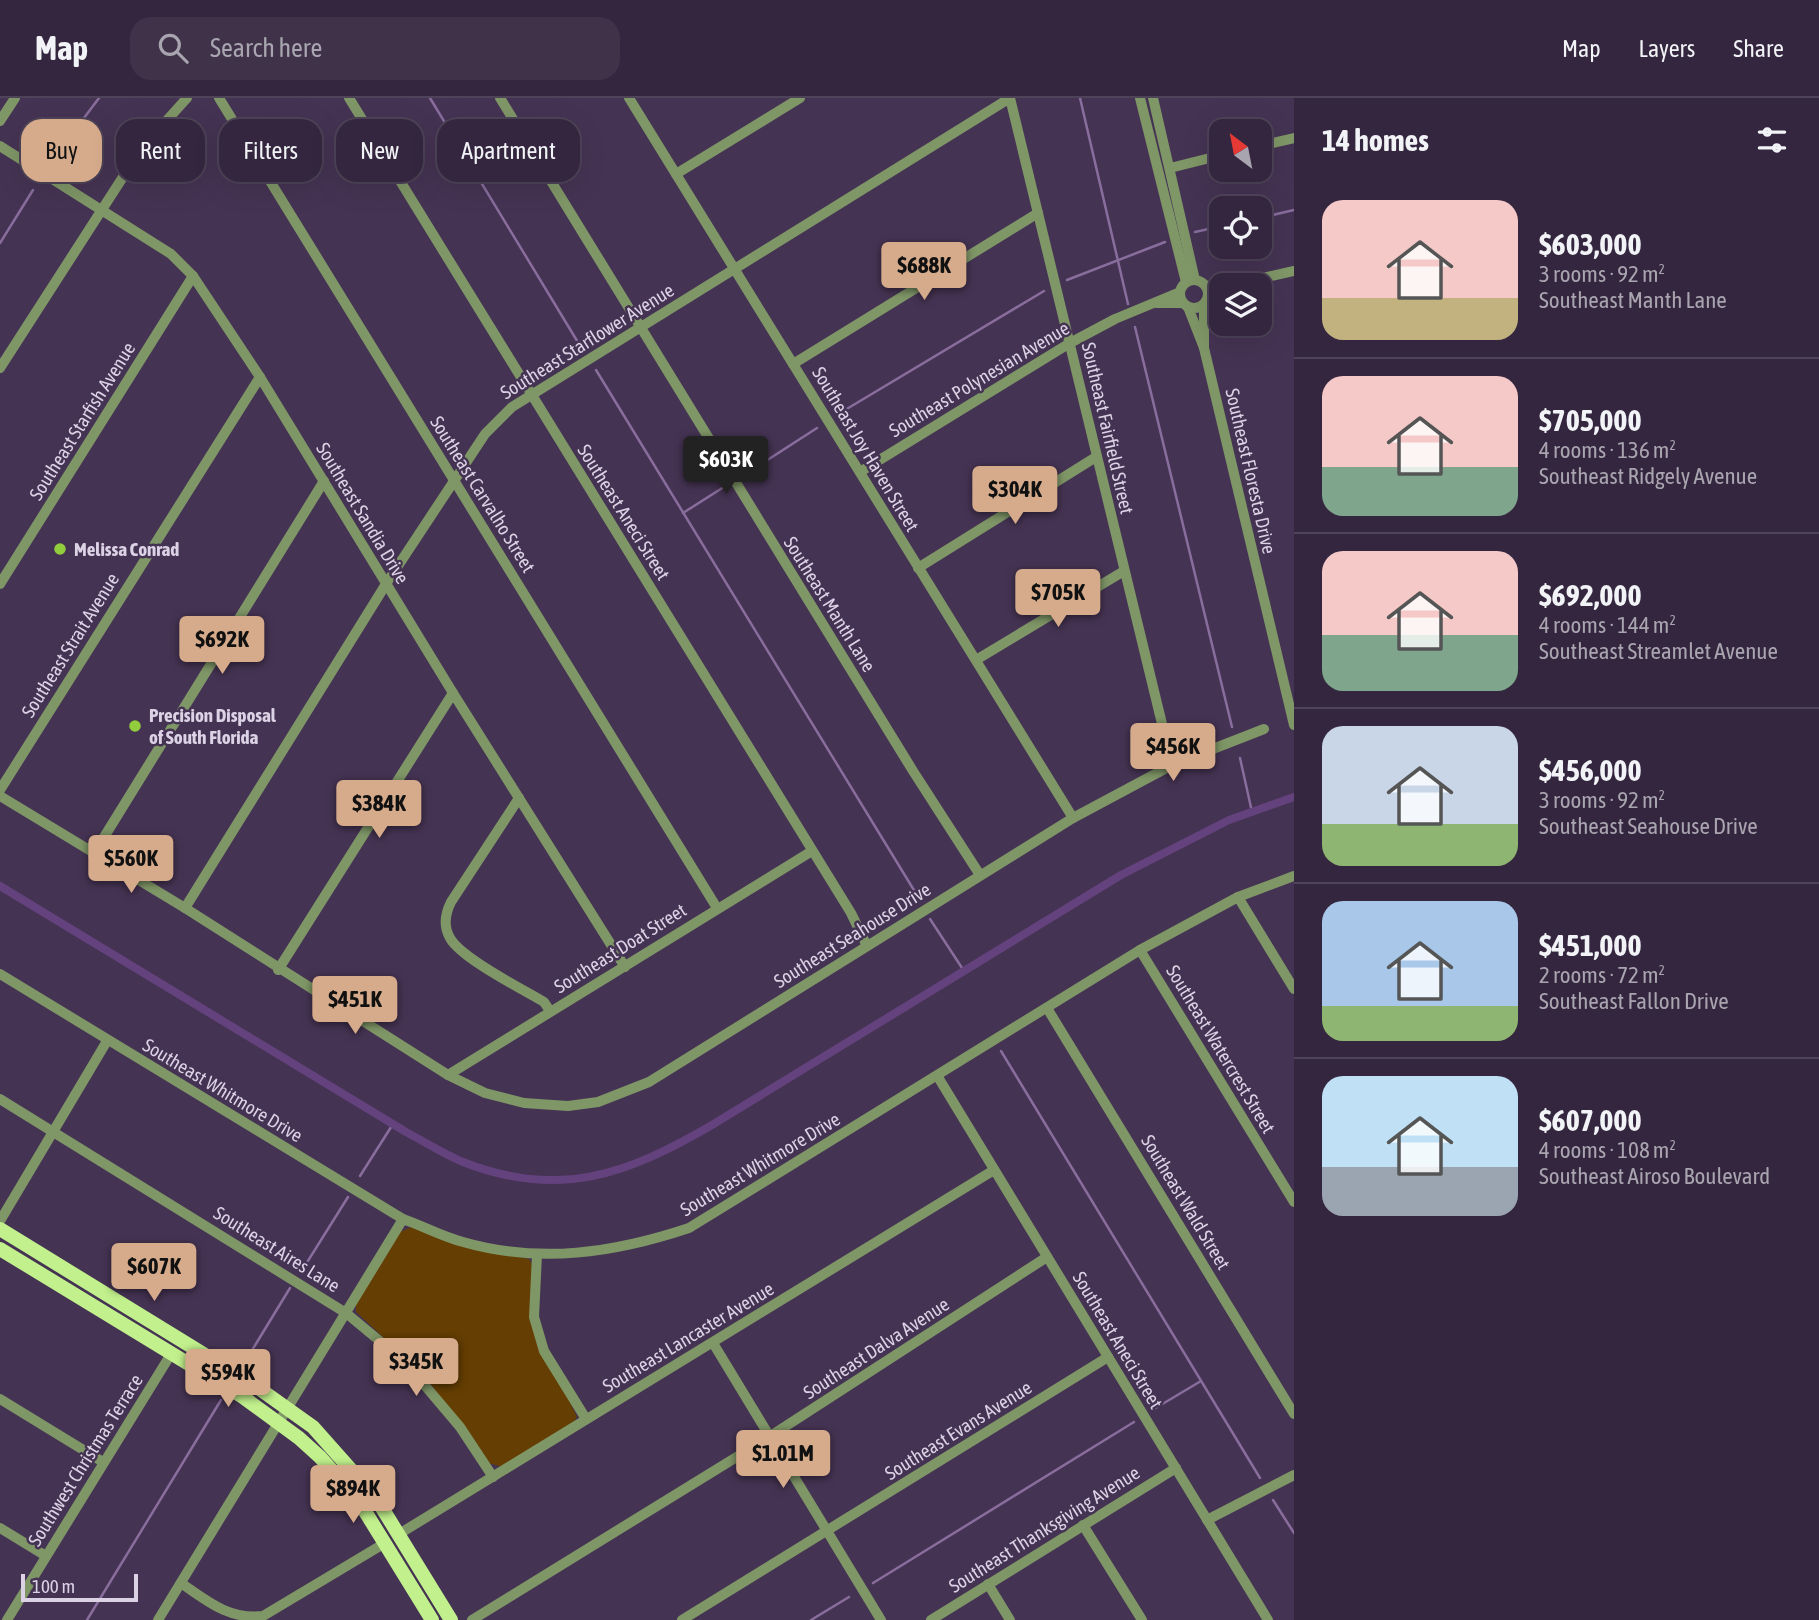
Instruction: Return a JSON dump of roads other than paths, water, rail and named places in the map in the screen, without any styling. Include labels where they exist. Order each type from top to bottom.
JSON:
[{"type":"main road","points":[[0,1229],[132,1311],[285,1414],[342,1481],[385,1543],[432,1620]]},
{"type":"main road","points":[[0,1250],[170,1354],[313,1427],[376,1499],[450,1620]]},
{"type":"main road","points":[[124,1325],[132,1311]]},
{"type":"street","points":[[0,121],[15,98]]},
{"type":"street","points":[[0,368],[100,208],[141,149],[187,98]]},
{"type":"street","name":"Southeast Carvalho Street","points":[[219,98],[717,908]]},
{"type":"street","name":"Southeast Aneci Street","points":[[348,98],[851,913],[867,946]]},
{"type":"street","name":"Southeast Manth Lane","points":[[500,98],[912,771],[980,875]]},
{"type":"street","name":"Southeast Joy Haven Street","points":[[629,98],[1073,818]]},
{"type":"street","points":[[676,174],[800,98]]},
{"type":"street","name":"Southeast Starflower Avenue","points":[[185,908],[386,584],[485,434],[512,407],[1010,98]]},
{"type":"street","name":"Southeast Fairfield Street","points":[[1010,98],[1172,765]]},
{"type":"street","name":"Southeast Floresta Drive","points":[[1140,98],[1186,293],[1204,348],[1294,725]]},
{"type":"street","name":"Southeast Floresta Drive","points":[[1153,98],[1170,168],[1186,293]]},
{"type":"street","points":[[1272,143],[1294,138]]},
{"type":"street","name":"Southeast Sandia Drive","points":[[0,146],[171,254],[194,276],[260,377],[453,693],[625,967]]},
{"type":"street","points":[[1170,168],[1209,158]]},
{"type":"street","points":[[793,364],[1038,213]]},
{"type":"street","points":[[1272,276],[1294,271]]},
{"type":"street","name":"Southeast Starfish Avenue","points":[[0,584],[194,276]]},
{"type":"street","points":[[1186,293],[1209,294]]},
{"type":"street","name":"Southeast Polynesian Avenue","points":[[860,472],[1070,343],[1115,319],[1186,293],[1196,309],[1206,296]]},
{"type":"street","name":"Southeast Floresta Drive","points":[[1204,348],[1206,296]]},
{"type":"street","name":"Southeast Strait Avenue","points":[[0,790],[260,377]]},
{"type":"street","points":[[918,568],[1096,457]]},
{"type":"street","points":[[93,855],[324,481]]},
{"type":"street","points":[[976,660],[1124,571]]},
{"type":"street","points":[[278,970],[453,693]]},
{"type":"street","name":"Southeast Seahouse Drive","points":[[0,796],[93,855],[185,908],[278,970],[448,1075],[485,1093],[548,1106],[598,1102],[649,1082],[1073,818],[1172,765],[1264,729]]},
{"type":"street","points":[[519,797],[448,908],[446,921],[449,936],[459,949],[544,1003],[550,1011]]},
{"type":"street","name":"Southeast Doat Street","points":[[448,1075],[812,851]]},
{"type":"street","name":"Southeast Whitmore Drive","points":[[0,974],[403,1219],[461,1242],[537,1255],[584,1254],[649,1241],[689,1228],[938,1077],[1140,950],[1238,897],[1294,876]]},
{"type":"street","points":[[1238,897],[1294,989]]},
{"type":"street","name":"Southeast Watercrest Street","points":[[1140,950],[1294,1202]]},
{"type":"street","name":"Southeast Wald Street","points":[[1047,1009],[1294,1414]]},
{"type":"street","points":[[0,1221],[107,1041]]},
{"type":"street","name":"Southeast Aneci Street","points":[[938,1077],[1268,1620]]},
{"type":"street","name":"Southeast Aires Lane","points":[[0,1099],[346,1313],[405,1362],[460,1427],[493,1477]]},
{"type":"street","name":"Southeast Lancaster Avenue","points":[[399,1534],[994,1170]]},
{"type":"street","points":[[158,1620],[403,1219]]},
{"type":"street","points":[[537,1255],[534,1317],[544,1351],[586,1419]]},
{"type":"street","name":"Southeast Dalva Avenue","points":[[472,1620],[769,1437],[1047,1257]]},
{"type":"street","points":[[712,1343],[881,1620]]},
{"type":"street","name":"Southwest Christmas Terrace","points":[[6,1620],[170,1354]]},
{"type":"street","name":"Southeast Evans Avenue","points":[[682,1620],[1108,1357]]},
{"type":"street","points":[[0,1399],[103,1462]]},
{"type":"street","name":"Southeast Thanksgiving Avenue","points":[[931,1620],[1175,1468]]},
{"type":"street","points":[[1207,1520],[1294,1475]]},
{"type":"street","points":[[1083,1525],[1142,1620]]},
{"type":"street","points":[[0,1528],[46,1556]]},
{"type":"street","points":[[181,1583],[226,1615],[249,1619],[263,1616],[385,1543]]},
{"type":"street","points":[[988,1584],[1010,1620]]},
{"type":"waterway","points":[[83,119],[99,98]]},
{"type":"waterway","points":[[430,98],[582,349]]},
{"type":"waterway","points":[[1080,98],[1128,304]]},
{"type":"waterway","points":[[0,243],[33,190]]},
{"type":"waterway","points":[[1272,215],[1294,210]]},
{"type":"waterway","points":[[1195,232],[1209,229]]},
{"type":"waterway","points":[[1067,280],[1165,242]]},
{"type":"waterway","points":[[840,413],[1044,291]]},
{"type":"waterway","points":[[1135,327],[1232,727]]},
{"type":"waterway","points":[[596,370],[920,900]]},
{"type":"waterway","points":[[744,475],[817,428]]},
{"type":"waterway","points":[[683,513],[727,485]]},
{"type":"waterway","points":[[1240,758],[1252,812]]},
{"type":"waterway","points":[[0,886],[442,1152],[498,1173],[531,1179],[562,1180],[622,1168],[681,1142],[1121,875],[1229,820],[1294,797]]},
{"type":"waterway","points":[[930,919],[964,971]]},
{"type":"waterway","points":[[1001,1051],[1260,1478]]},
{"type":"waterway","points":[[360,1176],[393,1124]]},
{"type":"waterway","points":[[301,1272],[348,1197]]},
{"type":"waterway","points":[[243,1365],[290,1288]]},
{"type":"waterway","points":[[1154,1409],[1201,1381]]},
{"type":"waterway","points":[[87,1620],[221,1400]]},
{"type":"waterway","points":[[873,1583],[1134,1422]]},
{"type":"waterway","points":[[1273,1500],[1294,1533]]},
{"type":"waterway","points":[[811,1620],[849,1597]]},
{"type":"place","name":"Melissa Conrad","points":[[60,549]]},
{"type":"place","name":"Precision Disposal of South Florida","points":[[135,726]]}]
